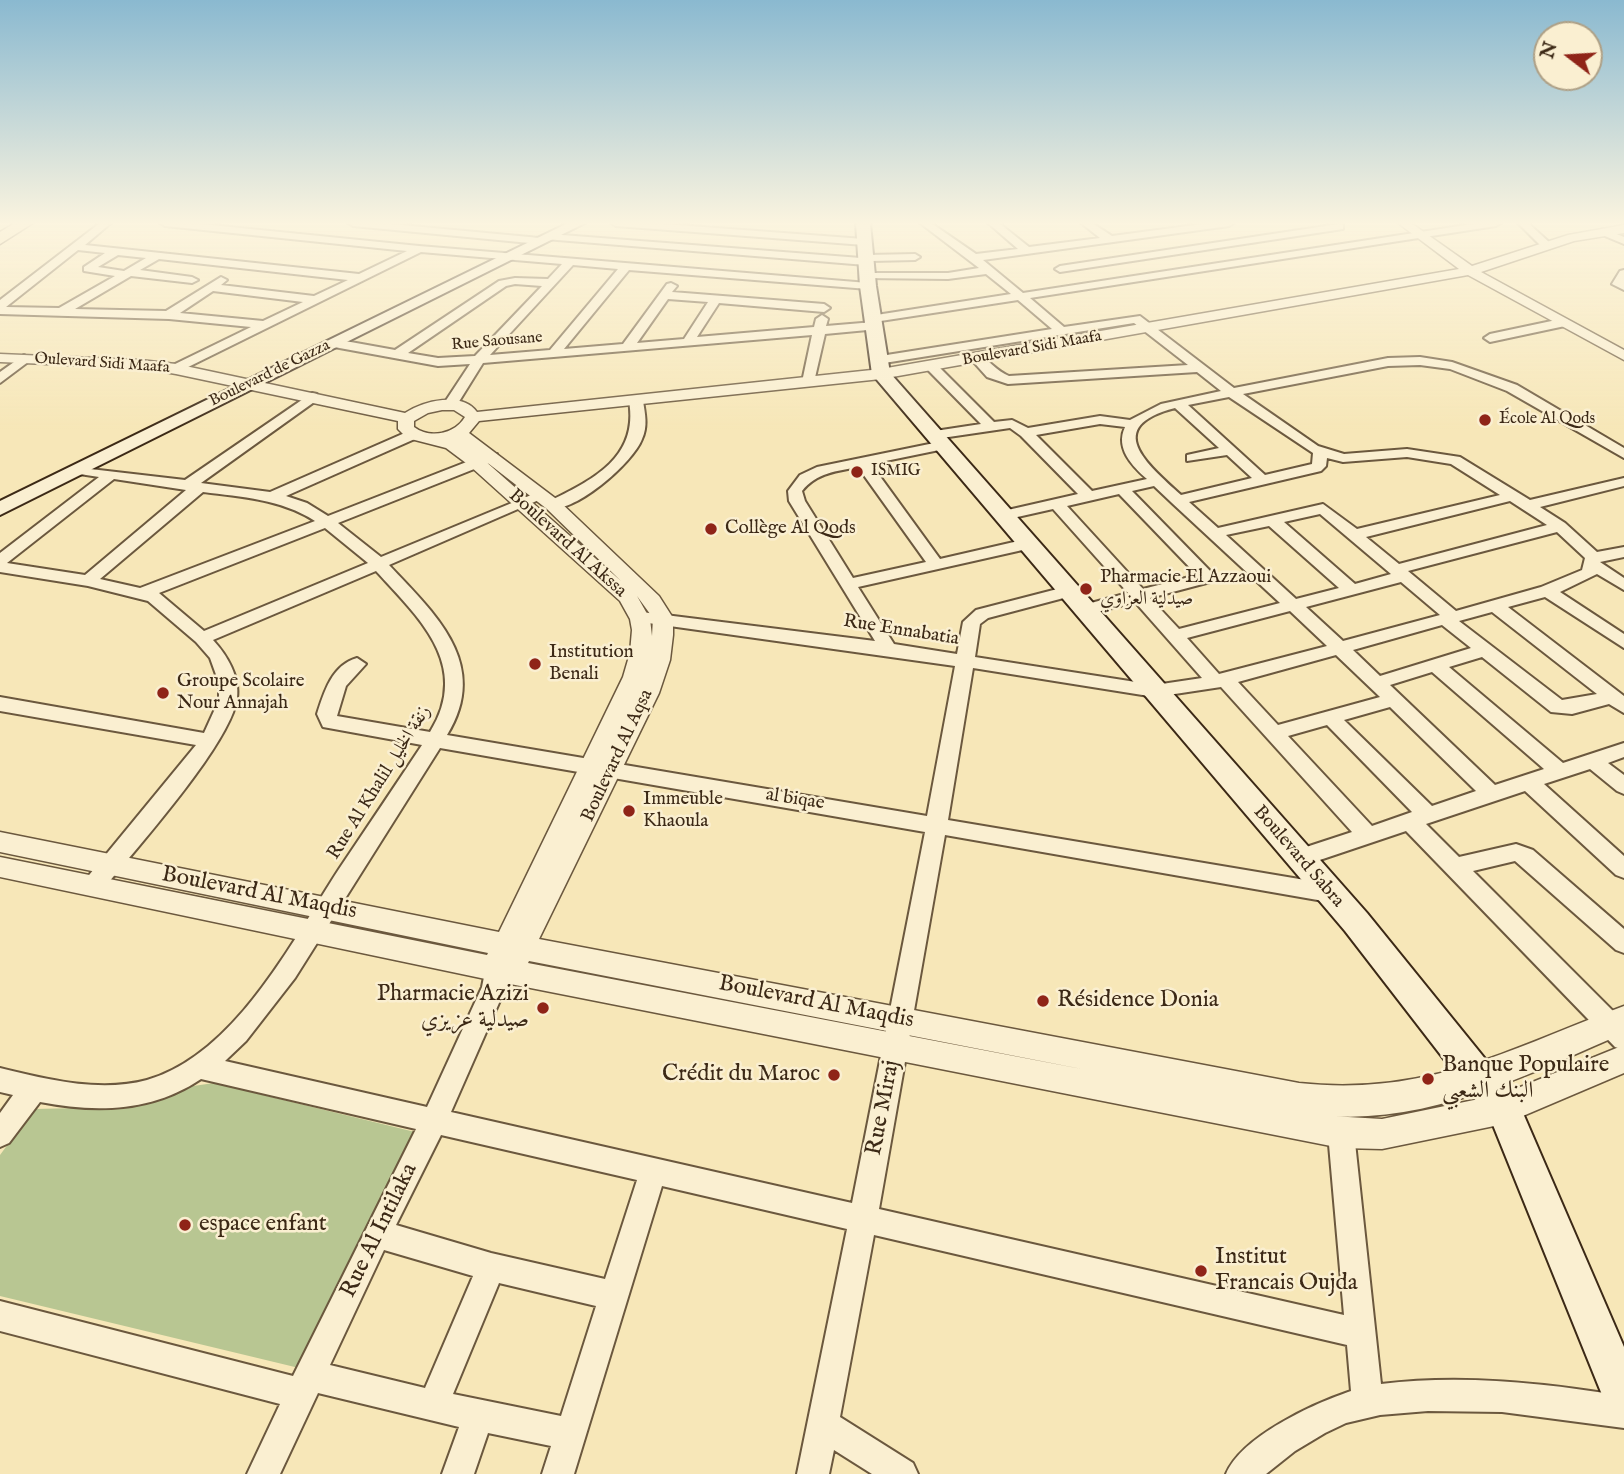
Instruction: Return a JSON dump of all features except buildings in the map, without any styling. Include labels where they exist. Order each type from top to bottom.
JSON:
[{"type":"main road","name":"Boulevard de Gazza","points":[[0,509],[438,292]]},
{"type":"main road","points":[[870,292],[880,367]]},
{"type":"main road","name":"Boulevard Sabra","points":[[880,367],[1027,544],[1356,922],[1504,1110],[1624,1397]]},
{"type":"street","points":[[0,308],[20,292]]},
{"type":"street","points":[[63,312],[96,292]]},
{"type":"street","points":[[169,315],[204,292]]},
{"type":"street","points":[[250,292],[316,300]]},
{"type":"street","points":[[176,369],[334,292]]},
{"type":"street","points":[[397,355],[489,292]]},
{"type":"street","points":[[450,405],[478,361],[544,292]]},
{"type":"street","points":[[554,353],[605,292]]},
{"type":"street","points":[[628,346],[667,292]]},
{"type":"street","points":[[808,382],[827,292]]},
{"type":"street","points":[[1015,292],[1061,330]]},
{"type":"street","name":"Rue Saousane","points":[[334,343],[438,362],[478,361],[688,342],[749,320],[820,331],[1040,292]]},
{"type":"street","name":"Boulevard Sidi Maafa","points":[[465,425],[636,401],[808,382],[880,367],[932,366],[1356,292]]},
{"type":"street","points":[[1507,292],[1561,323],[1620,350]]},
{"type":"street","points":[[665,295],[716,299],[749,320],[824,308]]},
{"type":"street","points":[[688,342],[716,299]]},
{"type":"street","points":[[0,308],[169,315],[264,325]]},
{"type":"street","points":[[880,367],[1061,330],[1136,319],[1231,392],[1320,452],[1351,458],[1408,453],[1463,463],[1560,526],[1587,549],[1594,561],[1624,585]]},
{"type":"street","points":[[1490,338],[1561,323]]},
{"type":"street","name":"Oulevard Sidi Maafa","points":[[0,358],[176,369],[408,418]]},
{"type":"street","points":[[976,358],[992,374],[1008,380],[1200,369]]},
{"type":"street","points":[[0,379],[24,359]]},
{"type":"street","points":[[1490,793],[1340,648],[1157,481],[1132,454],[1128,441],[1132,424],[1147,411],[1178,403],[1388,362],[1414,360],[1442,363],[1503,383],[1624,454]]},
{"type":"street","points":[[932,366],[990,426]]},
{"type":"street","points":[[88,581],[192,487],[312,397]]},
{"type":"street","points":[[202,638],[379,564],[539,501],[597,482],[619,463],[633,444],[639,413],[636,401]]},
{"type":"street","points":[[1178,403],[1218,437],[1227,451],[1263,481]]},
{"type":"street","points":[[144,593],[484,460],[465,425],[468,410],[450,405],[422,409],[408,418],[405,427],[412,435]]},
{"type":"street","points":[[1026,433],[1100,420],[1132,424]]},
{"type":"street","points":[[888,649],[797,501],[795,491],[798,483],[816,472],[990,426],[1012,424],[1026,433],[1089,497]]},
{"type":"street","points":[[272,498],[412,435],[437,438],[465,425]]},
{"type":"street","name":"Boulevard Al Akssa","points":[[437,438],[484,460],[539,501],[627,597],[652,617],[603,768],[505,964]]},
{"type":"street","points":[[1192,458],[1227,451]]},
{"type":"street","points":[[1177,500],[1316,468],[1320,466],[1320,452]]},
{"type":"street","points":[[861,461],[937,565]]},
{"type":"street","name":"Rue Al Khalil زنقة الخليل","points":[[0,1080],[82,1097],[130,1095],[164,1086],[200,1066],[243,1028],[311,930],[447,720],[453,691],[449,652],[435,625],[379,564],[328,522],[302,506],[272,498],[78,470]]},
{"type":"street","points":[[0,561],[111,475]]},
{"type":"street","points":[[1004,515],[1157,481]]},
{"type":"street","points":[[1529,505],[1624,482]]},
{"type":"street","points":[[1078,600],[1139,597],[1208,577],[1123,490]]},
{"type":"street","points":[[1357,534],[1514,496]]},
{"type":"street","points":[[539,501],[645,592],[652,617]]},
{"type":"street","points":[[1057,504],[1174,636],[1273,733],[1367,834]]},
{"type":"street","points":[[1215,533],[1323,509],[1357,534],[1483,650],[1558,707],[1572,708],[1618,702]]},
{"type":"street","points":[[1272,520],[1351,589]]},
{"type":"street","points":[[1174,636],[1351,589],[1560,526]]},
{"type":"street","points":[[849,584],[1027,544]]},
{"type":"street","points":[[1594,561],[1624,552]]},
{"type":"street","name":"Rue Ennabatia","points":[[652,617],[888,649],[1155,691],[1220,681],[1547,591],[1590,573],[1594,561]]},
{"type":"street","points":[[0,567],[144,593],[166,605],[202,638],[218,656],[228,683],[228,701],[210,741],[93,886]]},
{"type":"street","points":[[1547,591],[1624,642]]},
{"type":"street","name":"Rue Miraj","points":[[813,1474],[902,1019],[972,622],[976,617],[1078,600]]},
{"type":"street","points":[[1494,605],[1618,702]]},
{"type":"street","points":[[1376,682],[1483,650]]},
{"type":"street","name":"al biqae","points":[[357,664],[348,669],[338,681],[326,714],[327,719],[337,724],[1329,893]]},
{"type":"street","points":[[1435,665],[1560,771]]},
{"type":"street","points":[[1273,733],[1393,700]]},
{"type":"street","points":[[2,707],[210,741]]},
{"type":"street","points":[[1330,717],[1418,817],[1456,867],[1619,1028]]},
{"type":"street","points":[[1299,858],[1624,750]]},
{"type":"street","points":[[1592,760],[1624,786]]},
{"type":"street","points":[[1528,782],[1624,869]]},
{"type":"street","name":"Boulevard Al Maqdis","points":[[0,842],[326,907],[505,964],[896,1048],[1299,1098],[1357,1102],[1387,1099],[1480,1078],[1619,1028]]},
{"type":"street","points":[[1456,867],[1516,852],[1525,856],[1622,938]]},
{"type":"street","name":"Boulevard Al Maqdis","points":[[0,867],[311,930],[505,964],[902,1019],[1093,1072],[1341,1133],[1382,1134],[1504,1110],[1624,1059]]},
{"type":"street","name":"Rue Al Intilaka","points":[[263,1474],[377,1234],[435,1121],[505,964]]},
{"type":"street","points":[[200,1066],[1362,1334]]},
{"type":"street","points":[[0,1134],[34,1089]]},
{"type":"street","points":[[1341,1133],[1367,1401]]},
{"type":"street","points":[[558,1474],[653,1172]]},
{"type":"street","points":[[377,1234],[491,1267],[615,1296]]},
{"type":"street","points":[[433,1405],[491,1267]]},
{"type":"street","points":[[0,1316],[306,1385],[433,1405],[571,1434]]},
{"type":"street","points":[[1242,1474],[1269,1448],[1299,1428],[1367,1401],[1444,1396],[1529,1398],[1624,1412]]},
{"type":"street","points":[[458,1474],[479,1416]]},
{"type":"street","points":[[823,1425],[902,1474]]},
{"type":"green space","name":"espace enfant","points":[[214,1083],[415,1132],[299,1368],[0,1296],[0,1155],[34,1109],[123,1107],[186,1087]]},
{"type":"place","name":"École Al Qods","points":[[1485,420]]},
{"type":"place","name":"ISMIG","points":[[857,472]]},
{"type":"place","name":"Collège Al Qods","points":[[711,529]]},
{"type":"place","name":"Pharmacie El Azzaoui صيدلية العزاوي","points":[[1086,589]]},
{"type":"place","name":"Institution Benali","points":[[535,664]]},
{"type":"place","name":"Groupe Scolaire Nour Annajah","points":[[163,693]]},
{"type":"place","name":"Immeuble Khaoula","points":[[629,811]]},
{"type":"place","name":"Résidence Donia","points":[[1043,1001]]},
{"type":"place","name":"Pharmacie Azizi صيدلية عزيزي","points":[[543,1008]]},
{"type":"place","name":"Crédit du Maroc","points":[[834,1075]]},
{"type":"place","name":"Banque Populaire البنك الشعبي","points":[[1428,1079]]},
{"type":"place","name":"espace enfant","points":[[185,1225]]},
{"type":"place","name":"Institut Francais Oujda","points":[[1201,1271]]}]
